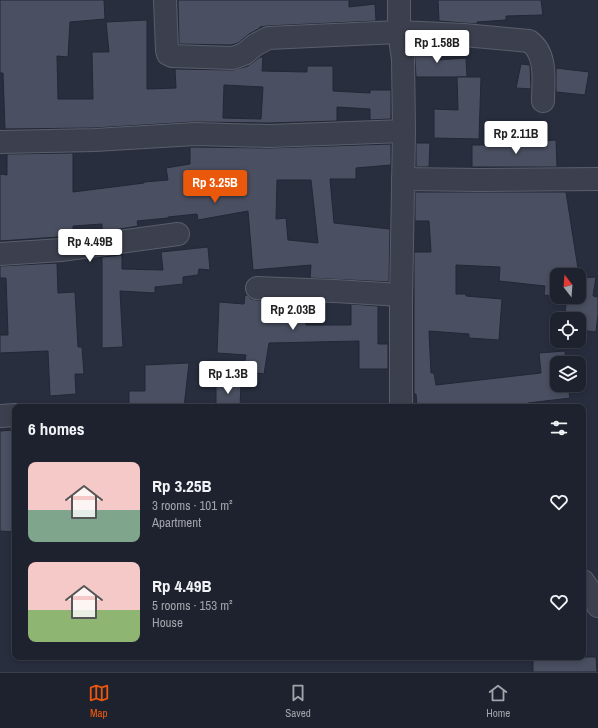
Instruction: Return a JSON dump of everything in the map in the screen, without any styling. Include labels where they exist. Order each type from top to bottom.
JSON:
[{"type":"street","points":[[165,0],[167,50],[168,54],[172,56],[233,58],[244,54],[268,38],[399,32],[464,35],[529,41],[535,46],[542,62],[543,101]]},
{"type":"street","points":[[399,0],[399,32],[403,59],[404,131],[401,404]]},
{"type":"street","points":[[0,142],[96,140],[195,134],[270,136],[404,131]]},
{"type":"street","points":[[403,179],[598,179]]},
{"type":"street","points":[[0,254],[61,250],[178,234]]},
{"type":"street","points":[[257,288],[401,295]]},
{"type":"street","points":[[0,416],[12,414]]},
{"type":"street","points":[[586,585],[597,601],[598,606]]},
{"type":"building","points":[[0,0],[104,0],[105,19],[70,22],[68,57],[57,56],[58,99],[93,99],[92,52],[109,52],[106,22],[147,20],[147,89],[176,88],[175,69],[233,70],[248,66],[260,57],[263,57],[262,71],[307,72],[307,66],[333,66],[333,91],[370,93],[370,90],[391,90],[391,119],[370,120],[370,109],[337,107],[337,121],[269,123],[194,122],[94,128],[5,129],[3,73],[0,73]],"holes":[[[224,85],[263,87],[261,119],[223,118]]]},
{"type":"building","points":[[178,0],[349,0],[349,7],[375,4],[376,21],[267,26],[260,27],[238,43],[231,45],[179,44]]},
{"type":"building","points":[[438,0],[541,0],[543,15],[506,16],[506,20],[477,22],[477,24],[439,21]]},
{"type":"building","points":[[414,45],[437,46],[438,60],[466,58],[467,77],[416,77]]},
{"type":"building","points":[[521,64],[530,65],[531,89],[516,88]]},
{"type":"building","points":[[556,68],[589,72],[585,95],[556,92]]},
{"type":"building","points":[[457,77],[481,77],[479,139],[434,138],[434,109],[458,110]]},
{"type":"building","points":[[556,140],[557,167],[472,167],[472,145],[525,145],[525,142]]},
{"type":"building","points":[[416,143],[430,143],[429,167],[416,167]]},
{"type":"building","points":[[391,144],[391,165],[356,168],[356,179],[330,179],[334,223],[390,229],[389,282],[310,278],[311,265],[253,270],[248,211],[198,220],[197,214],[137,221],[138,226],[102,232],[102,224],[73,226],[73,236],[0,241],[0,174],[7,175],[7,154],[73,153],[73,192],[168,180],[166,168],[190,164],[190,147],[269,148]],"holes":[[[277,180],[311,180],[318,243],[288,240],[286,218],[276,219]]]},
{"type":"building","points":[[415,192],[566,192],[578,268],[550,268],[550,296],[544,295],[545,286],[499,281],[500,267],[456,265],[456,294],[502,299],[499,340],[469,338],[469,334],[429,331],[431,373],[434,373],[436,385],[541,373],[539,353],[565,351],[565,356],[550,356],[550,392],[569,392],[570,398],[528,404],[417,404],[416,394],[414,394],[414,252],[431,252],[429,221],[415,221]]},
{"type":"building","points":[[208,247],[210,270],[199,269],[198,275],[183,277],[183,284],[155,287],[155,293],[120,291],[123,347],[102,348],[102,257],[122,255],[122,269],[163,270],[161,252]]},
{"type":"building","points":[[57,263],[58,293],[75,292],[78,347],[82,347],[84,374],[75,374],[76,394],[50,396],[48,351],[0,353],[0,335],[8,335],[6,278],[0,278],[0,266]]},
{"type":"building","points":[[596,277],[593,296],[598,297],[596,332],[586,331],[586,312],[565,312],[566,304],[586,304],[586,278]]},
{"type":"building","points":[[245,295],[251,299],[257,300],[305,302],[306,325],[351,325],[351,304],[378,306],[378,344],[388,344],[388,369],[359,369],[359,341],[269,343],[264,374],[243,371],[246,355],[217,353],[219,302],[244,304]]},
{"type":"building","points":[[189,363],[184,404],[129,404],[129,391],[145,391],[145,365]]},
{"type":"building","points":[[216,382],[241,383],[240,404],[216,404]]},
{"type":"building","points":[[12,430],[12,532],[0,531],[0,431]]},
{"type":"building","points":[[586,657],[596,657],[597,672],[533,672],[533,660],[586,660]]}]
